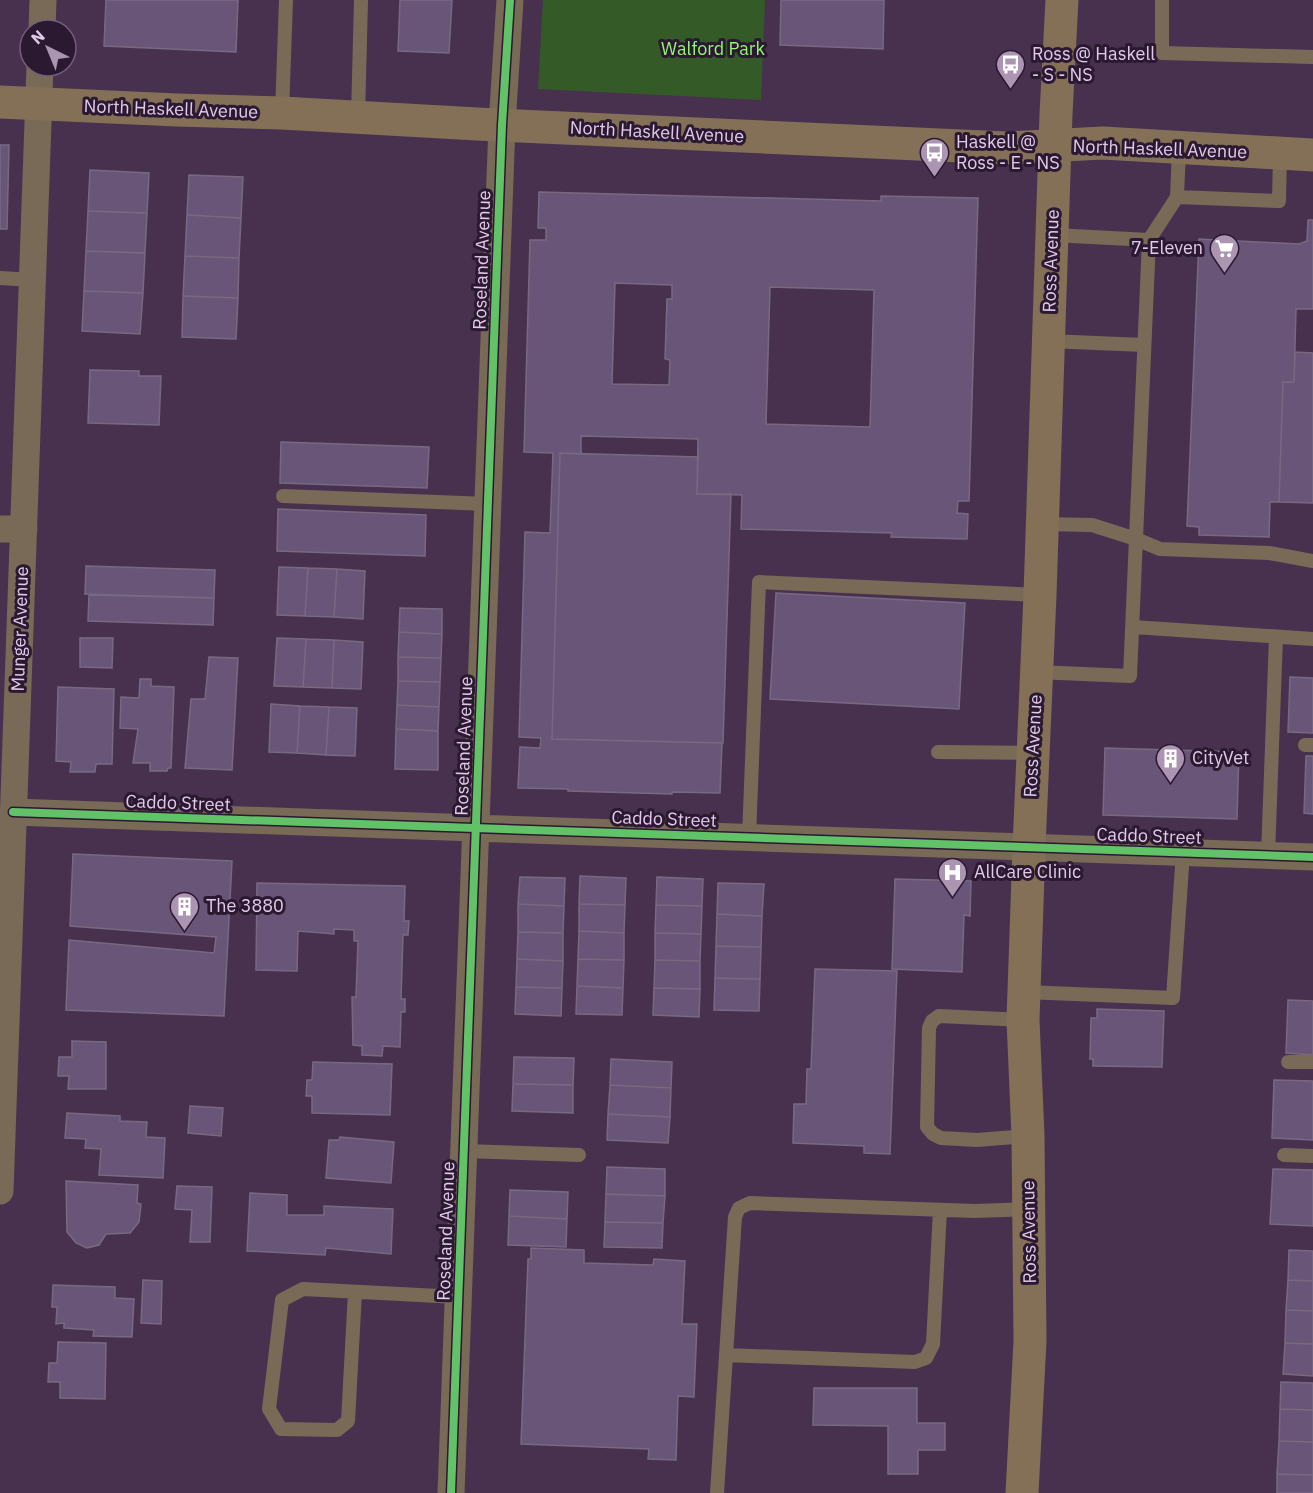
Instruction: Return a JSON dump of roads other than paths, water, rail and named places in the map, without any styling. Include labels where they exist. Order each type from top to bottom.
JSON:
[{"type":"main road","name":"Ross Avenue","points":[[1022,1493],[1030,1341],[1028,1136],[1023,1006],[1062,0]]},
{"type":"main road","name":"North Haskell Avenue","points":[[0,102],[282,113],[1006,148],[1103,143],[1313,155]]},
{"type":"street","points":[[42,18],[43,0]]},
{"type":"street","name":"Roseland Avenue","points":[[451,1493],[502,125],[510,0]]},
{"type":"street","name":"Munger Avenue","points":[[0,1191],[4,952],[13,812],[12,529],[33,280],[39,78]]},
{"type":"street","name":"Caddo Street","points":[[13,812],[1313,857]]},
{"type":"lane","points":[[282,113],[286,0]]},
{"type":"lane","points":[[358,117],[361,0]]},
{"type":"lane","points":[[1162,0],[1162,53],[1313,57]]},
{"type":"lane","points":[[1036,672],[1130,676],[1149,240],[1177,197],[1179,148]]},
{"type":"lane","points":[[1177,197],[1279,201],[1280,153]]},
{"type":"lane","points":[[1053,235],[1149,240]]},
{"type":"lane","points":[[0,278],[33,280]]},
{"type":"lane","points":[[1048,341],[1144,345]]},
{"type":"lane","points":[[283,496],[488,504]]},
{"type":"lane","points":[[1042,524],[1092,525],[1160,549],[1269,553],[1313,561]]},
{"type":"lane","points":[[749,837],[759,582],[1040,595]]},
{"type":"lane","points":[[1133,627],[1313,639]]},
{"type":"lane","points":[[1268,855],[1276,637]]},
{"type":"lane","points":[[938,752],[1033,753]]},
{"type":"lane","points":[[1028,1136],[977,1140],[940,1138],[927,1127],[929,1028],[932,1021],[939,1016],[1023,1006],[1173,998],[1184,852]]},
{"type":"lane","points":[[1288,1062],[1313,1062]]},
{"type":"lane","points":[[464,1151],[579,1155]]},
{"type":"lane","points":[[1284,1155],[1313,1156]]},
{"type":"lane","points":[[717,1493],[735,1217],[738,1208],[750,1203],[975,1211],[1029,1209]]},
{"type":"lane","points":[[726,1355],[915,1362],[926,1358],[933,1344],[940,1210]]},
{"type":"lane","points":[[355,1292],[348,1421],[337,1430],[281,1429],[269,1409],[282,1300],[303,1289],[458,1297]]},
{"type":"place","name":"Ross @ Haskell - S - NS","points":[[1011,90]]},
{"type":"place","name":"Haskell @ Ross - E - NS","points":[[935,178]]},
{"type":"place","name":"7-Eleven","points":[[1224,274]]},
{"type":"place","name":"CityVet","points":[[1171,784]]},
{"type":"place","name":"AllCare Clinic","points":[[953,898]]},
{"type":"place","name":"The 3880","points":[[185,932]]},
{"type":"park label","name":"Walford Park","points":[[713,49]]}]
